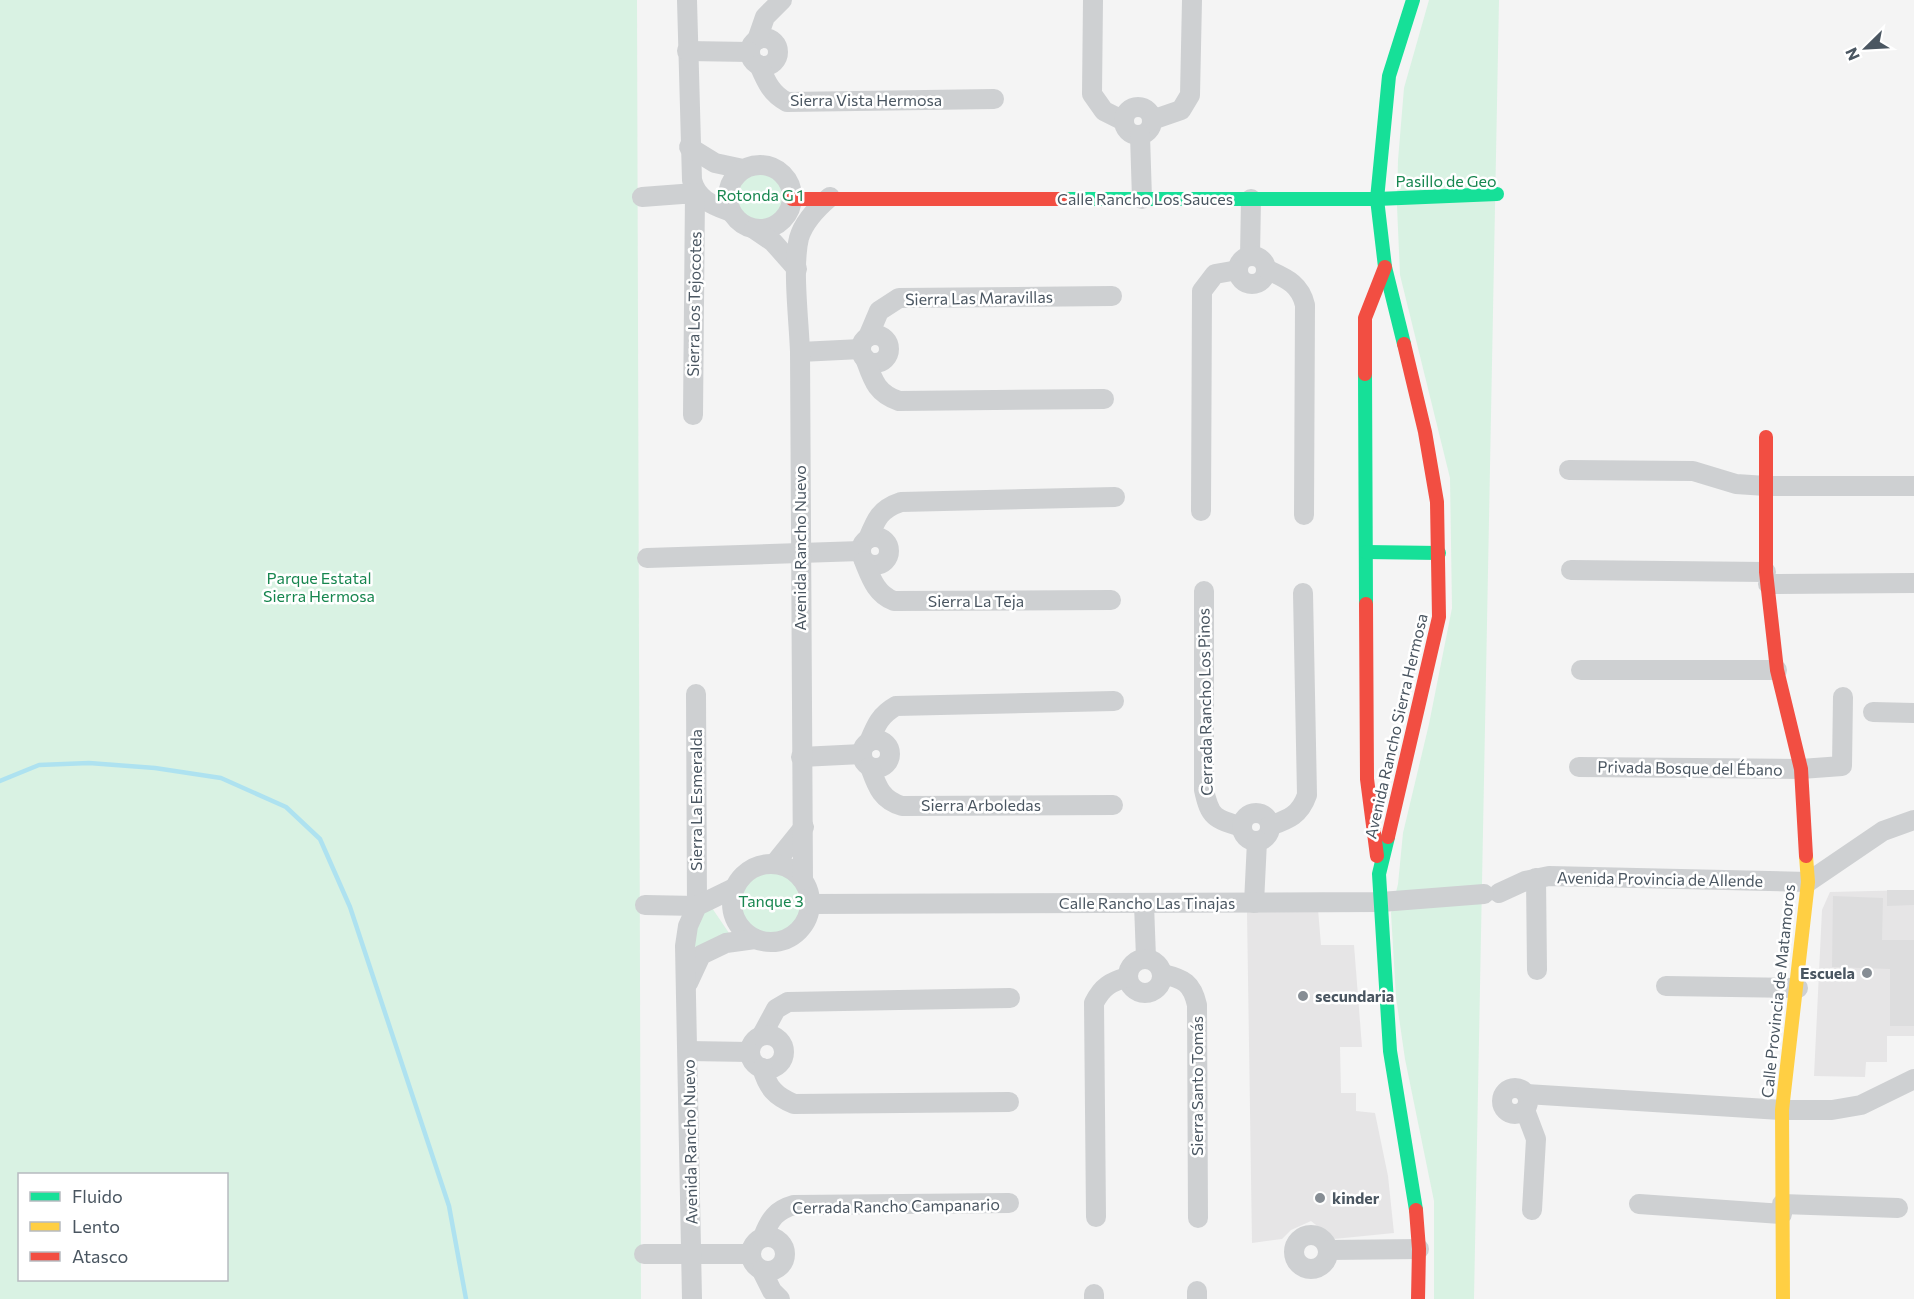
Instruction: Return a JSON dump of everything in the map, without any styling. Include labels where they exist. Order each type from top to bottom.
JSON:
[{"type":"street","points":[[687,0],[689,147],[714,163],[743,169]]},
{"type":"street","points":[[687,51],[755,52],[765,16],[782,0]]},
{"type":"street","points":[[1093,0],[1092,94],[1104,111],[1124,121],[1127,129],[1146,128],[1181,110],[1190,95],[1192,0]]},
{"type":"street","name":"Avenida Rancho Sierra Hermosa","points":[[1379,874],[1439,617],[1437,502],[1425,432],[1385,267],[1377,199],[1389,76],[1413,0]]},
{"type":"street","name":"Sierra Vista Hermosa","points":[[755,52],[768,87],[777,97],[787,102],[994,99]]},
{"type":"street","points":[[1142,199],[1146,128]]},
{"type":"street","name":"Sierra Los Tejocotes","points":[[689,147],[696,193],[693,415]]},
{"type":"street","points":[[797,269],[773,242],[754,229],[741,224],[731,212],[727,200],[734,177],[743,169],[754,165],[776,169],[785,177],[791,187],[790,206],[799,238]]},
{"type":"street","points":[[642,198],[696,193],[709,203],[731,212]]},
{"type":"street","name":"Calle Rancho Los Sauces","points":[[790,206],[830,197],[1377,199],[1497,194]]},
{"type":"street","points":[[799,238],[815,210],[830,197]]},
{"type":"street","points":[[1251,199],[1242,279],[1253,284],[1262,280],[1266,269],[1292,281],[1302,292],[1305,305],[1304,515]]},
{"type":"street","points":[[754,229],[768,229],[780,223],[790,206]]},
{"type":"street","name":"Avenida Rancho Nuevo","points":[[799,238],[797,269],[800,352],[801,758],[804,827],[802,880]]},
{"type":"street","points":[[1201,511],[1202,291],[1215,274],[1244,263]]},
{"type":"street","name":"Avenida Rancho Sierra Hermosa","points":[[1385,267],[1365,318],[1367,779],[1379,874],[1390,1050],[1415,1197],[1419,1249],[1418,1299]]},
{"type":"street","name":"Sierra Las Maravillas","points":[[865,348],[879,311],[899,298],[1112,297]]},
{"type":"street","points":[[800,352],[865,348],[874,383],[885,396],[899,401],[1104,399]]},
{"type":"street","name":"Calle Provincia de Matamoros","points":[[1766,437],[1767,578],[1777,670],[1800,769],[1808,882],[1798,988],[1782,1110],[1783,1299]]},
{"type":"street","points":[[1569,470],[1693,471],[1736,484],[1767,486],[1914,486]]},
{"type":"street","points":[[647,558],[864,550],[877,515],[901,502],[1115,497]]},
{"type":"street","name":"Sierra La Teja","points":[[864,550],[879,591],[884,597],[894,601],[1111,600]]},
{"type":"street","points":[[1366,552],[1438,553]]},
{"type":"street","points":[[1571,570],[1914,583]]},
{"type":"street","name":"Cerrada Rancho Los Pinos","points":[[1204,591],[1204,790],[1208,809],[1218,820],[1242,827],[1244,835],[1264,834]]},
{"type":"street","points":[[1254,903],[1264,834],[1302,809],[1307,795],[1303,593]]},
{"type":"street","points":[[1581,670],[1777,670]]},
{"type":"street","name":"Sierra La Esmeralda","points":[[696,694],[697,906]]},
{"type":"street","name":"Privada Bosque del Ébano","points":[[1579,767],[1800,769],[1842,766],[1843,697]]},
{"type":"street","points":[[801,758],[867,754],[877,723],[884,713],[896,706],[1114,701]]},
{"type":"street","points":[[1873,712],[1914,713]]},
{"type":"street","name":"Sierra Arboledas","points":[[867,754],[879,791],[889,802],[902,806],[1113,805]]},
{"type":"street","points":[[1808,882],[1883,831],[1914,819]]},
{"type":"street","points":[[775,864],[804,827]]},
{"type":"street","points":[[687,985],[701,956],[726,943],[755,939],[770,942],[785,939],[798,931],[806,919],[810,904],[802,880],[790,869],[775,864],[758,865],[744,874],[734,888],[731,903],[734,918],[743,930],[755,939]]},
{"type":"street","name":"Avenida Provincia de Allende","points":[[1491,893],[1549,876],[1808,882]]},
{"type":"street","points":[[1536,878],[1537,970]]},
{"type":"street","points":[[645,904],[697,906],[734,888]]},
{"type":"street","name":"Calle Rancho Las Tinajas","points":[[810,904],[1381,902],[1491,893]]},
{"type":"street","points":[[1144,904],[1146,958],[1137,960],[1130,967],[1128,976],[1131,985],[1137,991],[1147,993],[1155,990],[1161,983],[1163,974]]},
{"type":"street","name":"Avenida Rancho Nuevo","points":[[692,1299],[685,946],[688,926],[697,906]]},
{"type":"street","name":"Sierra Santo Tomás","points":[[1146,958],[1157,963],[1163,974],[1183,979],[1188,983],[1192,988],[1197,1005],[1198,1218]]},
{"type":"street","points":[[1096,1217],[1094,1003],[1101,989],[1113,981],[1128,976]]},
{"type":"street","points":[[1666,986],[1798,988]]},
{"type":"street","points":[[1009,1102],[794,1104],[778,1098],[767,1084],[756,1060],[753,1042],[762,1035],[776,1009],[788,1002],[1010,998]]},
{"type":"street","points":[[688,1051],[756,1060],[771,1069],[779,1065],[784,1057],[784,1048],[779,1039],[771,1035],[762,1035]]},
{"type":"street","points":[[1532,1210],[1536,1139],[1526,1102],[1832,1110],[1861,1105],[1914,1079]]},
{"type":"street","name":"Cerrada Rancho Campanario","points":[[763,1237],[770,1219],[781,1209],[794,1205],[1009,1203]]},
{"type":"street","points":[[1639,1204],[1782,1209],[1898,1208]]},
{"type":"street","points":[[762,1271],[778,1269],[785,1255],[778,1240],[763,1237],[752,1247],[750,1254],[752,1261],[762,1271],[772,1291],[780,1299]]},
{"type":"street","points":[[1329,1250],[1419,1249]]},
{"type":"street","points":[[644,1254],[750,1254]]},
{"type":"shaded area","name":"Escuela","points":[[1914,890],[1914,1036],[1887,1036],[1887,1062],[1866,1062],[1865,1077],[1814,1076],[1822,910],[1830,892]]},
{"type":"shaded area","name":"secundaria","points":[[1318,909],[1321,945],[1354,945],[1362,1047],[1340,1047],[1341,1093],[1356,1093],[1356,1111],[1375,1113],[1388,1176],[1394,1233],[1334,1239],[1311,1221],[1291,1230],[1282,1239],[1252,1243],[1247,912]]},
{"type":"green space","name":"Parque Estatal Sierra Hermosa","points":[[0,0],[637,0],[641,1299],[0,1299]]},
{"type":"green space","name":"Pasillo de Geo","points":[[1429,0],[1499,0],[1474,1299],[1434,1299],[1434,1201],[1405,1059],[1396,997],[1391,913],[1398,884],[1403,833],[1429,724],[1452,608],[1450,478],[1400,275],[1397,206],[1404,88]]},
{"type":"green space","name":"Rotonda G 1","points":[[754,170],[764,170],[777,177],[784,190],[784,200],[777,213],[764,220],[754,220],[745,216],[738,209],[734,200],[734,190],[738,181],[745,174]]},
{"type":"green space","name":"Tanque 3","points":[[771,867],[784,870],[795,877],[802,888],[805,901],[802,914],[795,925],[784,932],[771,935],[758,932],[747,925],[740,914],[737,901],[740,888],[747,877],[758,870]]},
{"type":"green space","points":[[704,908],[712,908],[729,933],[705,945],[690,968],[692,927]]},
{"type":"building","points":[[1887,890],[1914,890],[1914,905],[1887,906]]},
{"type":"building","points":[[1833,896],[1883,898],[1882,940],[1914,940],[1914,1026],[1890,1026],[1890,969],[1832,967]]},
{"type":"waterway","points":[[0,781],[39,765],[89,763],[155,768],[221,778],[286,807],[320,839],[350,907],[449,1206],[466,1299]]},
{"type":"traffic: fast","points":[[1404,344],[1385,267],[1377,199],[1389,76],[1413,0]]},
{"type":"traffic: fast","points":[[1065,199],[1377,199],[1497,194]]},
{"type":"traffic: fast","points":[[1365,374],[1366,604]]},
{"type":"traffic: fast","points":[[1366,552],[1439,553]]},
{"type":"traffic: fast","points":[[1388,837],[1379,874],[1390,1051],[1416,1210]]},
{"type":"traffic: slow","points":[[1783,1299],[1782,1110],[1808,882],[1806,856]]},
{"type":"traffic: jam","points":[[792,199],[1065,199]]},
{"type":"traffic: jam","points":[[1365,374],[1365,318],[1385,267]]},
{"type":"traffic: jam","points":[[1388,837],[1439,617],[1437,502],[1425,432],[1404,344]]},
{"type":"traffic: jam","points":[[1766,437],[1766,572],[1777,670],[1801,769],[1806,856]]},
{"type":"traffic: jam","points":[[1366,604],[1367,779],[1377,856]]},
{"type":"traffic: jam","points":[[1416,1210],[1419,1249],[1418,1299]]},
{"type":"place","name":"Escuela","points":[[1867,973]]},
{"type":"place","name":"secundaria","points":[[1303,996]]},
{"type":"place","name":"kinder","points":[[1320,1198]]}]
